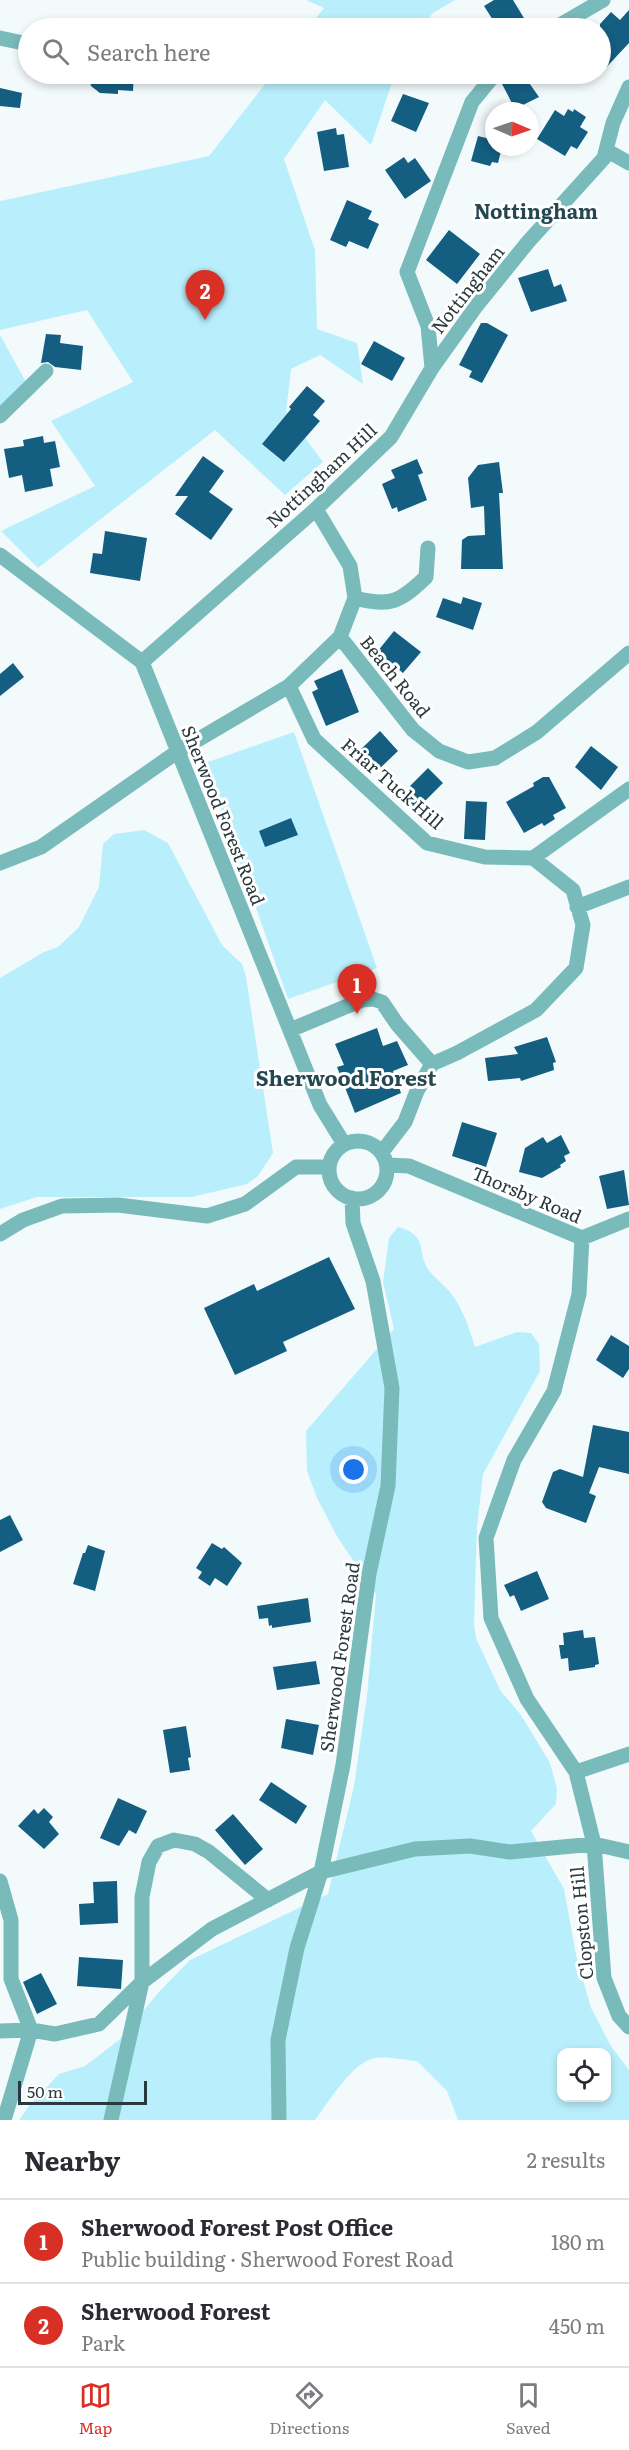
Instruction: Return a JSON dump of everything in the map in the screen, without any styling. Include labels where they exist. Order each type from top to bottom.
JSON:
[{"type":"street","points":[[572,18],[603,0]]},
{"type":"street","points":[[0,38],[18,42]]},
{"type":"street","points":[[432,368],[428,326],[407,272],[472,102],[487,84]]},
{"type":"street","name":"Nottingham","points":[[432,368],[477,305],[528,242],[604,158],[613,123],[629,87]]},
{"type":"street","points":[[606,150],[629,163]]},
{"type":"street","name":"Nottingham Hill","points":[[142,662],[316,509],[391,437],[432,368]]},
{"type":"street","points":[[0,416],[46,371]]},
{"type":"street","name":"Beach Road","points":[[316,509],[350,566],[355,598],[340,638],[413,730],[439,751],[468,762],[495,758],[537,732],[629,653]]},
{"type":"street","points":[[355,598],[379,604],[406,596],[426,577],[428,549]]},
{"type":"street","points":[[0,555],[142,662]]},
{"type":"street","points":[[0,863],[40,847],[177,752],[289,686],[340,638]]},
{"type":"street","name":"Sherwood Forest Road","points":[[142,662],[320,1105],[344,1144]]},
{"type":"street","name":"Friar Tuck Hill","points":[[289,686],[314,740],[427,843],[485,857],[532,858]]},
{"type":"street","points":[[385,1159],[371,1143],[358,1140],[344,1144],[334,1153],[329,1167],[331,1180],[339,1192],[352,1198],[366,1198],[378,1191],[386,1179],[385,1159],[432,1064],[536,1010],[576,968],[583,925],[573,890],[532,858],[629,789]]},
{"type":"street","points":[[578,907],[629,887]]},
{"type":"street","points":[[290,1030],[362,1000],[373,999],[382,1002],[397,1024],[432,1064]]},
{"type":"street","name":"Thorsby Road","points":[[385,1159],[409,1166],[582,1238],[579,1294],[554,1391],[514,1460],[486,1538],[491,1618],[527,1699],[576,1772],[594,1844]]},
{"type":"street","points":[[0,1234],[23,1220],[62,1206],[118,1205],[207,1216],[245,1204],[296,1167],[329,1167]]},
{"type":"street","name":"Sherwood Forest Road","points":[[279,2120],[278,2040],[297,1948],[321,1872],[343,1765],[369,1574],[388,1486],[392,1388],[373,1281],[353,1223],[352,1198]]},
{"type":"street","points":[[582,1238],[628,1220]]},
{"type":"street","points":[[576,1772],[629,1754]]},
{"type":"street","points":[[111,2120],[142,1982],[142,1897],[149,1862],[158,1846],[174,1840],[195,1844],[209,1852],[268,1900]]},
{"type":"street","name":"Clopston Hill","points":[[594,1844],[604,1978],[619,2016],[629,2027]]},
{"type":"street","name":"Clopston Hill","points":[[0,2031],[55,2034],[99,2024],[142,1982],[212,1929],[321,1872],[415,1849],[470,1846],[510,1852],[594,1844],[629,1852]]},
{"type":"street","points":[[0,1881],[11,1920],[11,1979],[31,2031],[4,2120]]},
{"type":"shaded area","points":[[306,0],[455,0],[429,18],[316,18],[324,8]]},
{"type":"shaded area","points":[[265,84],[392,84],[371,145],[325,100],[284,159],[315,250],[317,329],[357,343],[363,384],[320,355],[291,369],[286,412],[323,462],[285,495],[215,430],[38,568],[1,531],[95,486],[51,421],[133,382],[87,310],[0,330],[0,201],[209,156]]},
{"type":"shaded area","points":[[0,335],[31,391],[0,409]]},
{"type":"shaded area","points":[[294,732],[377,968],[288,999],[205,763]]},
{"type":"shaded area","name":"Sherwood Forest","points":[[144,830],[168,843],[222,945],[242,964],[246,977],[273,1153],[258,1176],[247,1184],[192,1197],[37,1197],[0,1209],[0,978],[44,952],[58,947],[79,927],[99,887],[103,844],[114,834]]},
{"type":"shaded area","points":[[398,1227],[415,1235],[419,1240],[426,1265],[459,1305],[475,1347],[517,1332],[531,1333],[539,1344],[540,1371],[483,1474],[477,1527],[474,1624],[476,1638],[500,1690],[521,1715],[550,1763],[557,1789],[556,1804],[531,1831],[564,1889],[576,1955],[591,2008],[611,2046],[629,2070],[629,2120],[458,2120],[447,2091],[417,2061],[385,2057],[366,2061],[358,2067],[315,2120],[19,2120],[59,2074],[85,2066],[119,2040],[158,1993],[190,1960],[328,1894],[354,1786],[367,1696],[376,1594],[338,1538],[317,1498],[307,1471],[306,1431],[394,1329],[383,1282],[389,1238]]},
{"type":"building","points":[[494,0],[513,0],[524,18],[492,18],[484,6]]},
{"type":"building","points":[[629,10],[629,43],[611,62],[611,18],[606,18],[611,12],[620,20]]},
{"type":"building","points":[[90,84],[133,84],[133,91],[118,90],[118,94],[100,93]]},
{"type":"building","points":[[502,84],[530,84],[539,97],[529,102],[511,102]]},
{"type":"building","points":[[0,88],[22,93],[20,108],[0,106]]},
{"type":"building","points":[[403,94],[429,103],[416,132],[391,121]]},
{"type":"building","points":[[568,109],[573,112],[574,109],[586,117],[580,127],[588,132],[577,149],[571,146],[565,156],[539,140],[539,136],[555,110],[564,116]]},
{"type":"building","points":[[336,128],[337,135],[344,134],[349,167],[324,171],[317,132]]},
{"type":"building","points":[[478,136],[485,138],[485,156],[500,156],[498,163],[492,162],[490,166],[471,161]]},
{"type":"building","points":[[404,157],[408,163],[415,158],[431,181],[405,199],[385,170]]},
{"type":"building","points":[[347,200],[372,211],[368,219],[379,224],[368,249],[349,241],[346,247],[330,240]]},
{"type":"building","points":[[449,230],[480,254],[457,284],[426,260]]},
{"type":"building","points":[[548,269],[554,287],[561,284],[567,301],[531,312],[518,278]]},
{"type":"building","points":[[481,323],[487,323],[508,335],[482,383],[469,377],[472,371],[459,365]]},
{"type":"building","points":[[46,334],[61,335],[60,343],[83,346],[81,370],[55,367],[48,362],[41,363]]},
{"type":"building","points":[[374,341],[405,358],[392,381],[361,364]]},
{"type":"building","points":[[307,386],[325,401],[313,415],[320,421],[284,462],[262,444]]},
{"type":"building","points":[[43,436],[44,443],[55,441],[60,467],[50,469],[53,486],[25,492],[22,475],[9,478],[4,449],[24,446],[23,440]]},
{"type":"building","points":[[203,456],[224,471],[209,492],[233,509],[211,540],[175,514],[188,496],[175,496]]},
{"type":"building","points":[[417,459],[423,473],[418,475],[427,500],[398,512],[397,507],[392,509],[382,484],[395,478],[391,470]]},
{"type":"building","points":[[499,462],[503,493],[499,493],[503,569],[461,569],[462,540],[468,536],[485,535],[484,506],[471,508],[468,478],[478,465]]},
{"type":"building","points":[[105,531],[147,538],[140,581],[90,573],[93,553],[102,554]]},
{"type":"building","points":[[463,597],[482,603],[473,630],[436,617],[443,598],[461,604]]},
{"type":"building","points":[[394,631],[421,652],[403,673],[377,652]]},
{"type":"building","points":[[13,663],[24,677],[0,696],[0,674]]},
{"type":"building","points":[[342,669],[359,712],[326,726],[312,692],[318,689],[314,681]]},
{"type":"building","points":[[380,731],[398,751],[377,771],[359,751]]},
{"type":"building","points":[[591,746],[618,767],[601,790],[575,767]]},
{"type":"building","points":[[428,768],[443,783],[416,810],[401,795]]},
{"type":"building","points":[[543,777],[549,777],[566,808],[553,815],[555,819],[544,826],[542,823],[524,833],[506,802],[534,786],[533,783]]},
{"type":"building","points":[[466,801],[487,802],[485,840],[464,839]]},
{"type":"building","points":[[291,818],[298,835],[265,847],[259,831]]},
{"type":"building","points":[[377,1028],[383,1046],[397,1041],[408,1065],[393,1071],[401,1093],[355,1113],[337,1067],[344,1065],[335,1044]]},
{"type":"building","points":[[547,1037],[556,1062],[553,1063],[554,1070],[521,1081],[520,1078],[488,1081],[485,1058],[518,1054],[514,1047]]},
{"type":"building","points":[[462,1122],[497,1133],[486,1167],[452,1156]]},
{"type":"building","points":[[561,1135],[570,1153],[564,1156],[566,1161],[560,1165],[561,1167],[542,1178],[519,1172],[525,1148],[543,1137],[547,1143]]},
{"type":"building","points":[[624,1170],[629,1205],[607,1209],[599,1176]]},
{"type":"building","points":[[329,1257],[355,1309],[283,1342],[287,1351],[235,1375],[204,1308],[254,1284],[257,1291]]},
{"type":"building","points":[[611,1335],[629,1346],[629,1369],[623,1378],[596,1360]]},
{"type":"building","points":[[593,1425],[629,1432],[629,1474],[599,1467],[589,1493],[596,1496],[586,1523],[546,1508],[542,1502],[553,1472],[560,1469],[583,1477]]},
{"type":"building","points":[[10,1515],[23,1540],[0,1552],[0,1520]]},
{"type":"building","points":[[212,1543],[222,1549],[224,1547],[242,1563],[227,1586],[215,1578],[210,1586],[198,1578],[202,1572],[196,1568]]},
{"type":"building","points":[[88,1545],[105,1551],[95,1591],[73,1584]]},
{"type":"building","points":[[537,1571],[549,1599],[521,1611],[514,1595],[510,1597],[504,1585]]},
{"type":"building","points":[[308,1598],[311,1622],[272,1628],[272,1625],[269,1626],[268,1618],[259,1619],[257,1606]]},
{"type":"building","points":[[583,1630],[584,1638],[595,1637],[599,1664],[595,1667],[569,1671],[568,1658],[561,1659],[559,1645],[564,1645],[563,1633]]},
{"type":"building","points":[[316,1661],[320,1684],[277,1690],[273,1667]]},
{"type":"building","points":[[286,1719],[319,1725],[313,1755],[281,1748]]},
{"type":"building","points":[[186,1726],[191,1757],[188,1758],[190,1770],[170,1773],[163,1730]]},
{"type":"building","points":[[271,1782],[307,1806],[296,1824],[259,1800]]},
{"type":"building","points":[[118,1798],[147,1811],[136,1834],[129,1830],[119,1846],[100,1838]]},
{"type":"building","points":[[44,1808],[53,1817],[49,1822],[59,1834],[44,1849],[18,1826],[34,1809],[38,1814]]},
{"type":"building","points":[[233,1814],[263,1849],[245,1865],[215,1830]]},
{"type":"building","points":[[117,1881],[118,1923],[80,1925],[79,1904],[94,1903],[93,1882]]},
{"type":"building","points":[[79,1957],[123,1960],[121,1989],[77,1986]]},
{"type":"building","points":[[41,1973],[57,2004],[37,2014],[23,1982]]},
{"type":"place","name":"Sherwood Forest","points":[[205,320]]},
{"type":"place","name":"Sherwood Forest Post Office","points":[[357,1014]]},
{"type":"district","name":"Nottingham","points":[[536,210]]},
{"type":"district","name":"Sherwood Forest","points":[[346,1076]]}]
